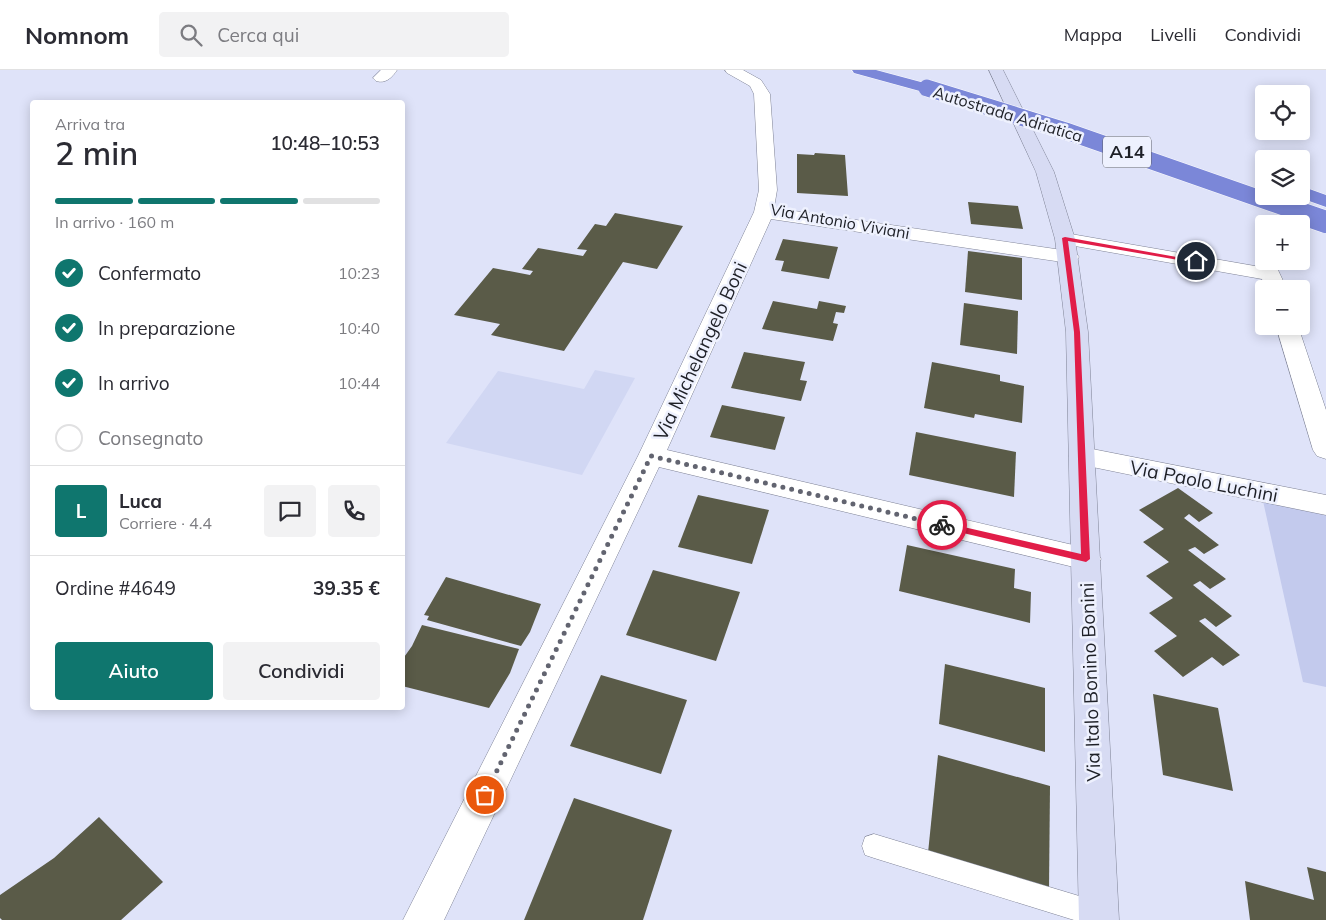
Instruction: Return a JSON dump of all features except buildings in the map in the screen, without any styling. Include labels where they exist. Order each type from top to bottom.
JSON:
[{"type":"highway","name":"Autostrada Adriatica","points":[[859,70],[933,82],[1071,116]]},
{"type":"highway","name":"Autostrada Adriatica","points":[[914,70],[933,82],[1326,222]]},
{"type":"highway","points":[[1310,195],[1326,201]]},
{"type":"main road","name":"Via Italo Bonino Bonini","points":[[996,70],[1045,172],[1067,248],[1077,332],[1099,918]]},
{"type":"street","name":"Via Antonio Viviani","points":[[732,70],[756,83],[762,94],[768,190],[764,212],[1067,248]]},
{"type":"street","name":"Via Michelangelo Boni","points":[[423,920],[651,456],[764,212]]},
{"type":"street","points":[[1067,248],[1271,274],[1273,280]]},
{"type":"street","points":[[1291,335],[1326,450]]},
{"type":"street","points":[[651,456],[1086,559]]},
{"type":"street","name":"Via Paolo Luchini","points":[[1082,456],[1326,505]]},
{"type":"lane","points":[[874,846],[1099,918]]},
{"type":"shaded area","points":[[595,370],[635,378],[582,475],[446,443],[498,371],[584,389]]},
{"type":"shaded area","points":[[1263,501],[1326,514],[1326,687],[1303,682]]},
{"type":"way so far","points":[[485,795],[651,456],[942,525]]},
{"type":"route","points":[[942,525],[1086,559],[1077,332],[1065,238],[1196,261]]}]
